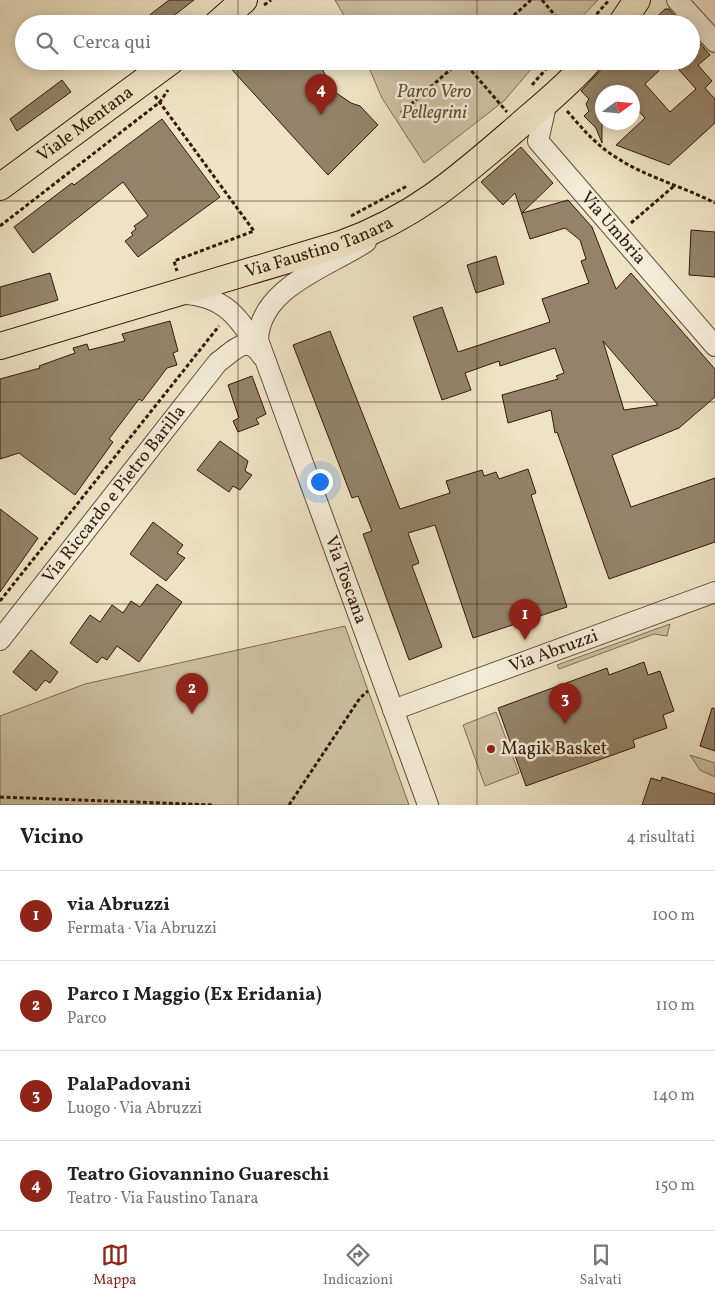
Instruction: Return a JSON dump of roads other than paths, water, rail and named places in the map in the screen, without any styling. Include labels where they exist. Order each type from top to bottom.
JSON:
[{"type":"main road","points":[[227,15],[244,0]]},
{"type":"main road","points":[[627,15],[637,0]]},
{"type":"main road","name":"Via Faustino Tanara","points":[[0,346],[341,244],[402,218],[431,200],[460,178],[543,95],[578,70]]},
{"type":"main road","name":"Viale Mentana","points":[[0,188],[144,82],[177,72]]},
{"type":"street","points":[[677,0],[691,15]]},
{"type":"street","points":[[700,25],[715,42]]},
{"type":"street","name":"Via Umbria","points":[[543,95],[538,140],[715,346]]},
{"type":"street","name":"Via Toscana","points":[[262,356],[258,332],[275,299],[291,285],[342,258],[402,218]]},
{"type":"street","name":"Via Toscana","points":[[175,293],[196,295],[220,302],[235,315],[262,356],[428,805]]},
{"type":"street","name":"Via Riccardo e Pietro Barilla","points":[[0,640],[214,367],[249,334],[266,314]]},
{"type":"street","points":[[232,350],[240,345],[248,345],[256,349],[262,356]]},
{"type":"street","name":"Via Abruzzi","points":[[393,710],[715,592]]},
{"type":"place","name":"Teatro Giovannino Guareschi","points":[[321,115]]},
{"type":"place","name":"via Abruzzi","points":[[525,640]]},
{"type":"place","name":"Parco 1 Maggio (Ex Eridania)","points":[[192,714]]},
{"type":"place","name":"PalaPadovani","points":[[565,724]]},
{"type":"place","name":"Magik Basket","points":[[491,749]]},
{"type":"park label","name":"Parco Vero Pellegrini","points":[[434,102]]}]
